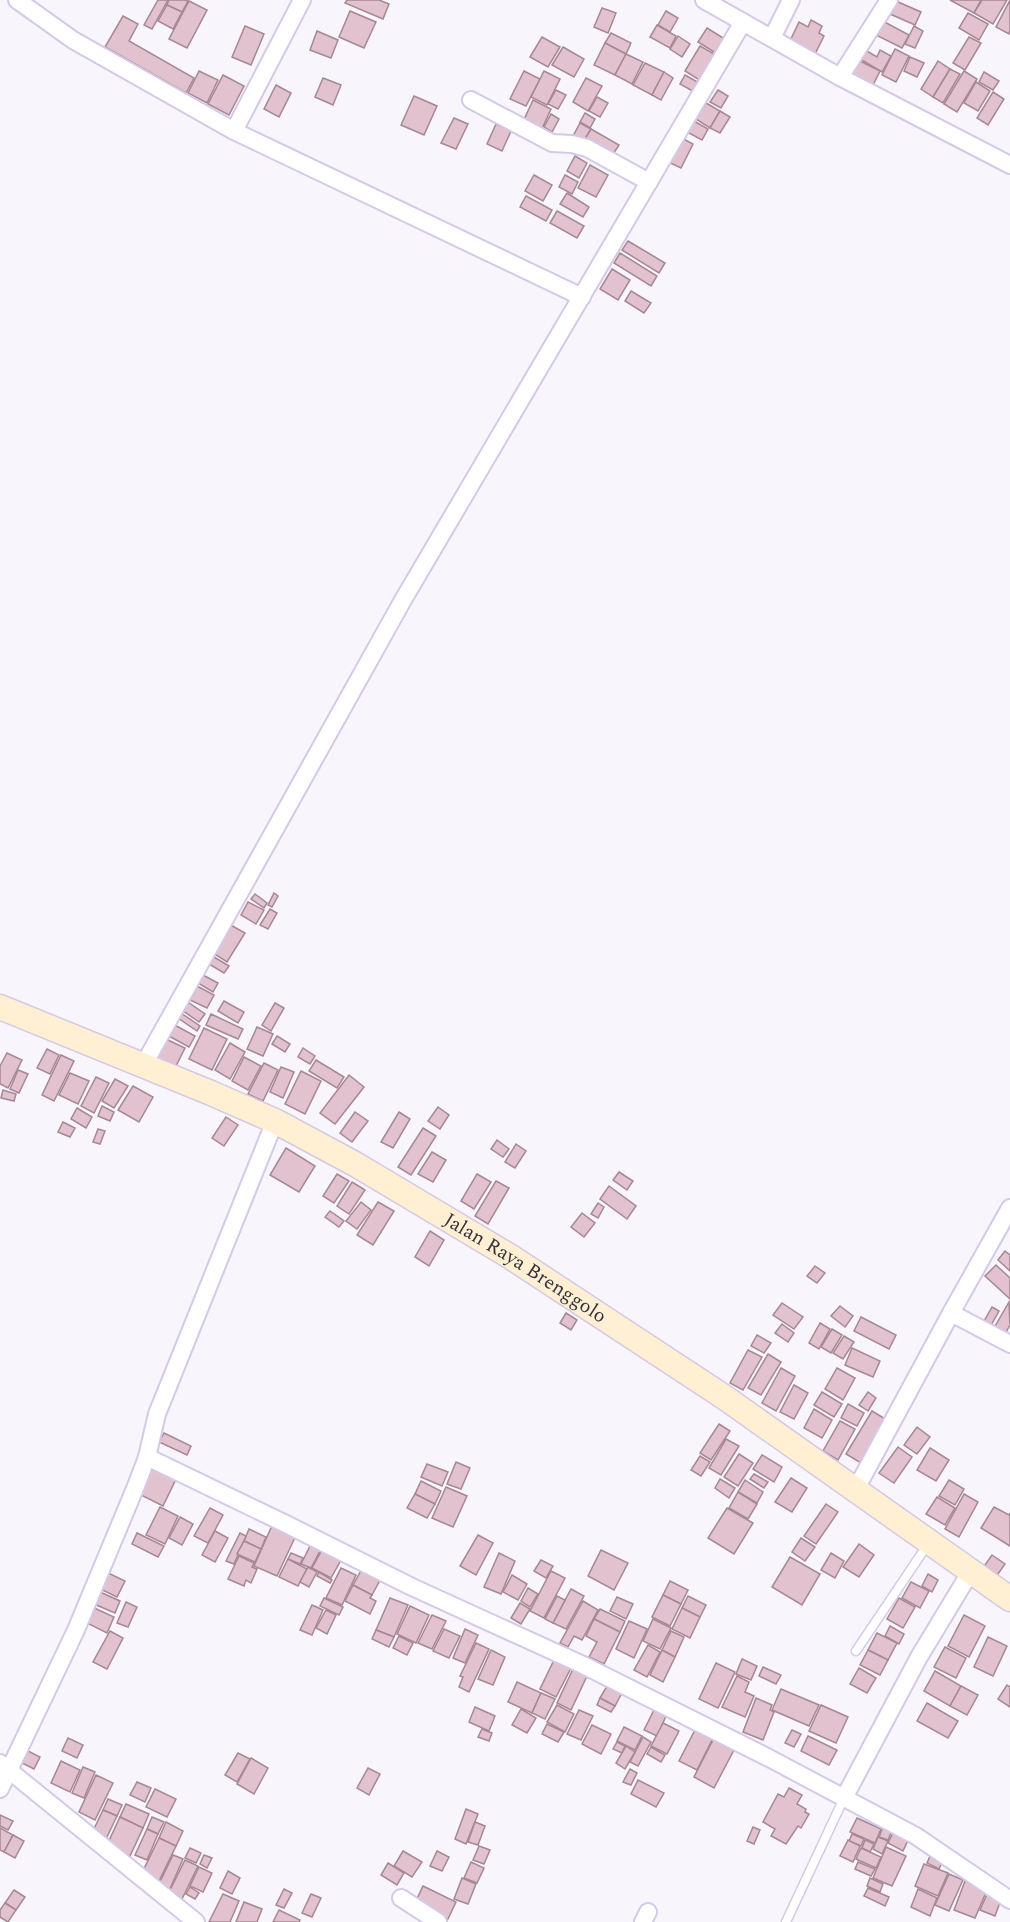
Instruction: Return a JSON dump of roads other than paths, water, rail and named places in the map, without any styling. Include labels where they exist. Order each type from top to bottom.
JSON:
[{"type":"main road","name":"Jalan Raya Brenggolo","points":[[0,1007],[144,1064],[275,1121],[356,1164],[511,1257],[724,1397],[1010,1599]]},
{"type":"street","points":[[17,0],[74,40],[234,131],[582,297]]},
{"type":"street","points":[[234,131],[302,0]]},
{"type":"street","points":[[704,0],[840,77],[1010,165]]},
{"type":"street","points":[[772,38],[791,0]]},
{"type":"street","points":[[840,77],[889,0]]},
{"type":"street","points":[[144,1064],[403,600],[743,21]]},
{"type":"street","points":[[471,100],[552,143],[572,144],[587,148],[649,182]]},
{"type":"street","points":[[0,1789],[5,1767],[76,1630],[147,1457],[157,1414],[275,1121]]},
{"type":"street","points":[[856,1489],[1010,1208]]},
{"type":"street","points":[[951,1313],[1010,1344]]},
{"type":"street","points":[[147,1457],[412,1587],[581,1664],[844,1798],[916,1836],[1010,1900]]},
{"type":"street","points":[[844,1798],[919,1657],[971,1571]]},
{"type":"street","points":[[5,1767],[196,1922]]},
{"type":"street","points":[[401,1898],[438,1922]]},
{"type":"lane","points":[[856,1651],[929,1542]]},
{"type":"lane","points":[[786,1922],[844,1798]]}]
